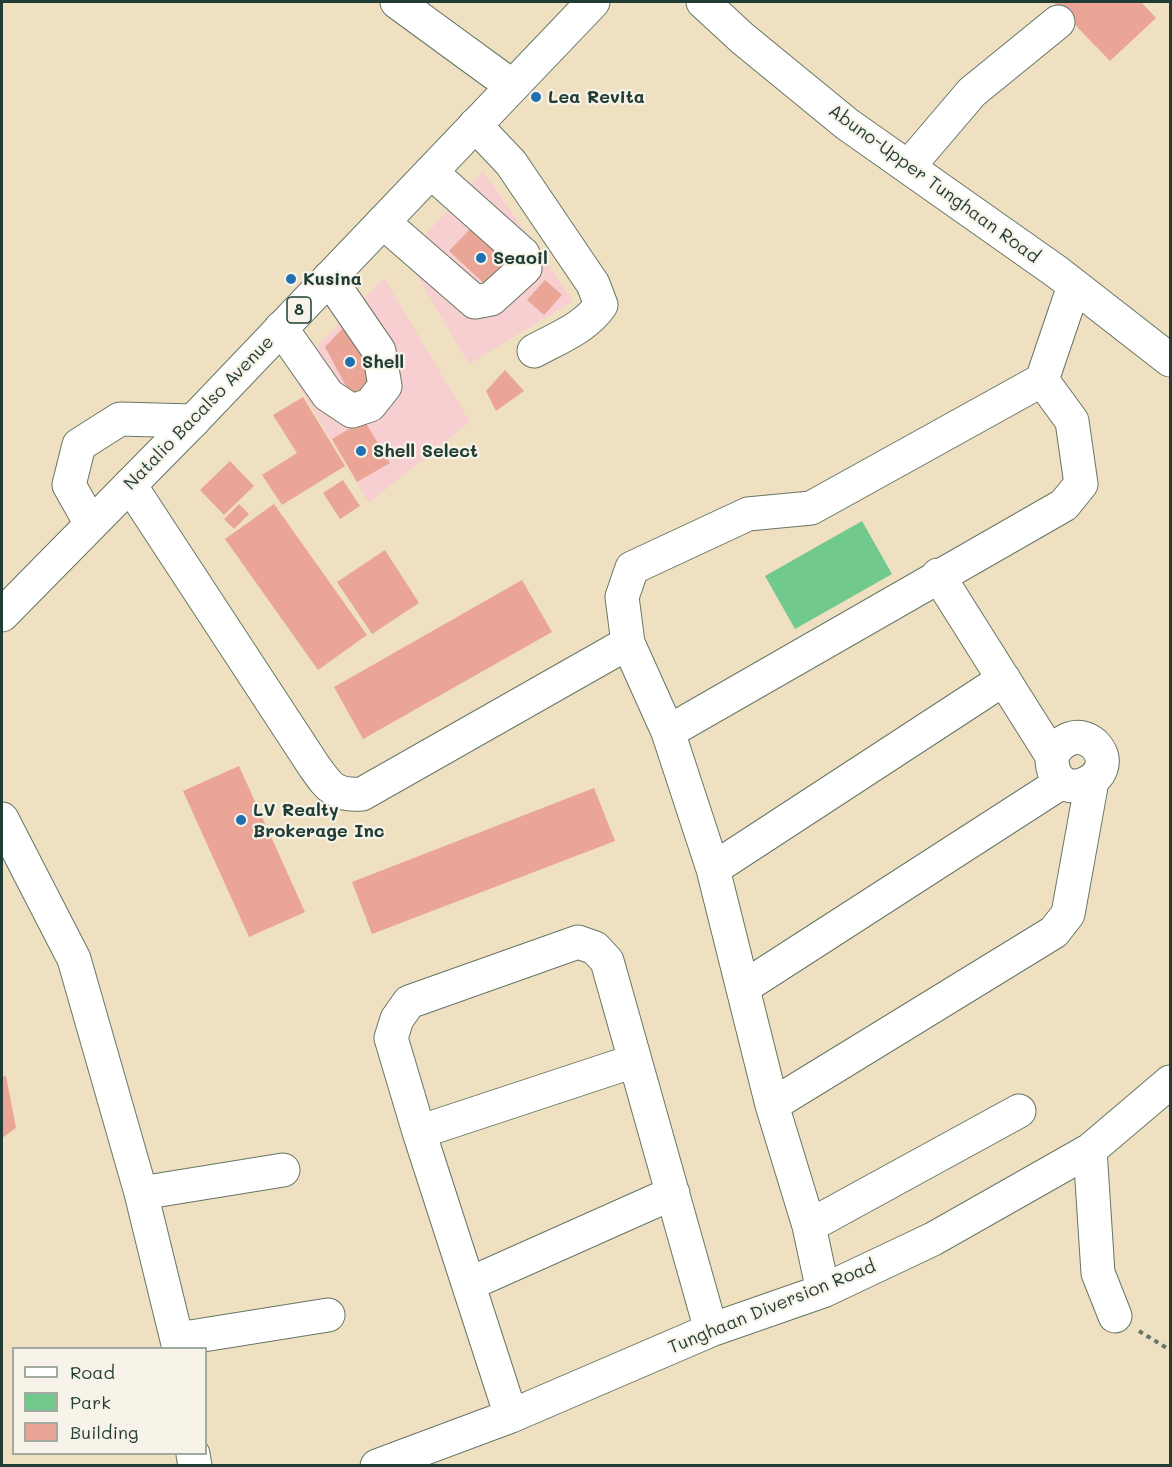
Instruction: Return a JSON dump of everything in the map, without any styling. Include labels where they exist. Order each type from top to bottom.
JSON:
[{"type":"main road","points":[[397,2],[512,86]]},
{"type":"main road","name":"Natalio Bacalso Avenue","points":[[4,609],[193,421],[593,2]]},
{"type":"main road","name":"Abuno-Upper Tunghaan Road","points":[[703,2],[742,38],[847,124],[1074,285],[1170,360]]},
{"type":"main road","points":[[908,167],[972,92],[1058,22]]},
{"type":"main road","points":[[475,125],[512,163],[593,284],[601,305],[594,316],[576,329],[534,351]]},
{"type":"main road","points":[[382,222],[475,302],[491,299],[525,268],[523,254],[431,172]]},
{"type":"main road","points":[[281,328],[328,395],[352,411],[370,405],[385,386],[380,351],[329,278]]},
{"type":"main road","points":[[823,1291],[809,1226],[772,1104],[713,869],[668,732],[628,644],[622,597],[632,568],[748,513],[811,508],[1042,380],[1074,285]]},
{"type":"main road","points":[[668,732],[1064,504],[1081,484],[1071,421],[1042,380]]},
{"type":"main road","points":[[91,524],[69,484],[79,445],[120,420],[193,421]]},
{"type":"main road","points":[[130,485],[314,766],[330,788],[345,795],[362,794],[628,644]]},
{"type":"main road","points":[[772,1104],[1054,932],[1068,914],[1069,773],[1004,679],[938,575]]},
{"type":"main road","points":[[713,869],[1004,679]]},
{"type":"main road","points":[[744,987],[1069,773]]},
{"type":"main road","points":[[2,819],[74,959],[141,1193],[178,1344],[328,1315]]},
{"type":"main road","points":[[511,1416],[419,1132],[392,1038],[397,1019],[409,1002],[578,942],[595,948],[607,961],[711,1330]]},
{"type":"main road","points":[[419,1132],[634,1061]]},
{"type":"main road","name":"Tunghaan Diversion Road","points":[[377,1466],[511,1416],[711,1330],[823,1291],[933,1239],[1090,1150],[1170,1082]]},
{"type":"main road","points":[[809,1226],[1019,1111]]},
{"type":"main road","points":[[1090,1150],[1098,1273],[1115,1316]]},
{"type":"main road","points":[[141,1193],[283,1170]]},
{"type":"main road","points":[[469,1284],[673,1193]]},
{"type":"path","points":[[1115,1316],[1170,1350]]},
{"type":"shaded area","points":[[483,171],[573,301],[469,364],[406,257]]},
{"type":"shaded area","name":"Shell","points":[[384,278],[470,422],[369,503],[291,373]]},
{"type":"green space","points":[[862,521],[892,574],[795,629],[765,576]]},
{"type":"building","points":[[1053,2],[1141,2],[1156,18],[1110,61]]},
{"type":"building","name":"Seaoil","points":[[472,227],[513,264],[490,289],[449,251]]},
{"type":"building","points":[[545,280],[562,295],[544,315],[527,300]]},
{"type":"building","name":"Shell","points":[[347,324],[375,378],[353,399],[325,347]]},
{"type":"building","points":[[505,370],[524,391],[496,411],[486,391]]},
{"type":"building","points":[[303,397],[345,466],[282,505],[262,475],[297,453],[273,415]]},
{"type":"building","name":"Shell Select","points":[[364,420],[390,463],[357,482],[332,439]]},
{"type":"building","points":[[230,461],[254,486],[224,515],[200,490]]},
{"type":"building","points":[[343,480],[360,506],[340,519],[323,493]]},
{"type":"building","points":[[239,504],[249,514],[234,529],[224,519]]},
{"type":"building","points":[[274,504],[367,635],[318,670],[225,539]]},
{"type":"building","points":[[385,550],[419,603],[372,634],[337,582]]},
{"type":"building","points":[[522,580],[552,632],[363,739],[334,687]]},
{"type":"building","points":[[239,766],[305,912],[249,937],[183,791]]},
{"type":"building","points":[[594,788],[615,841],[372,934],[352,882]]},
{"type":"building","points":[[6,1076],[16,1128],[2,1138],[2,1077]]},
{"type":"place","name":"Lea Revita","points":[[536,97]]},
{"type":"place","name":"Seaoil","points":[[481,258]]},
{"type":"place","name":"Kusina","points":[[291,279]]},
{"type":"place","name":"Shell","points":[[350,362]]},
{"type":"place","name":"Shell Select","points":[[361,451]]},
{"type":"place","name":"LV Realty Brokerage Inc","points":[[241,820]]}]
